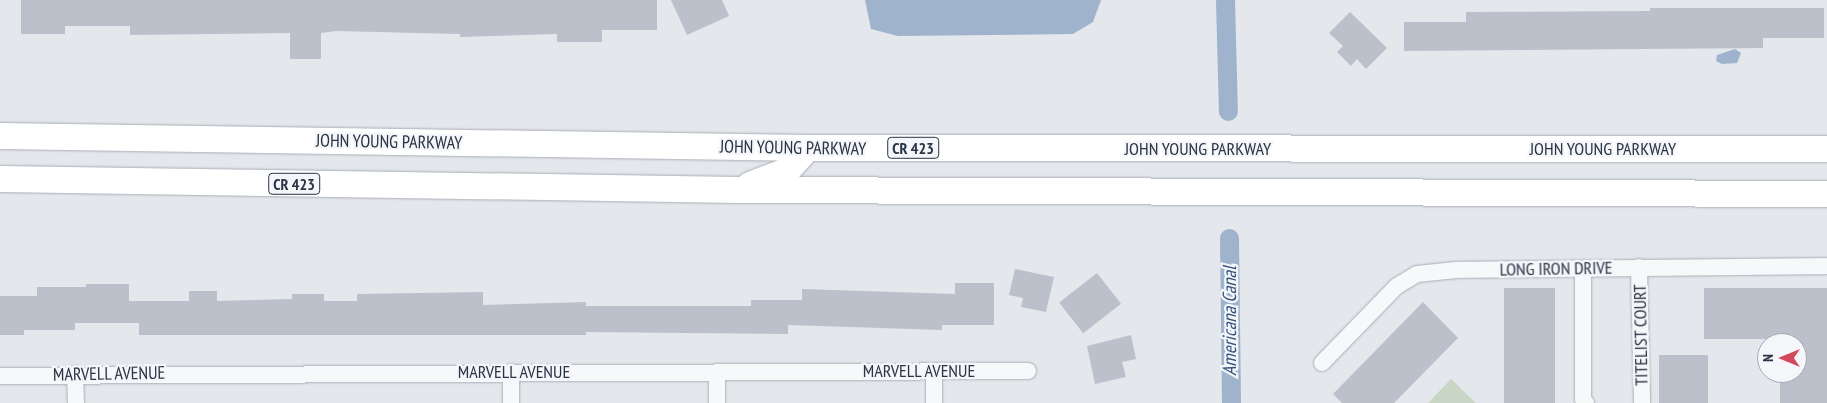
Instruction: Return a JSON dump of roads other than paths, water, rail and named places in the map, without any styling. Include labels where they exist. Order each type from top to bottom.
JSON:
[{"type":"highway","name":"JOHN YOUNG PARKWAY","points":[[0,136],[808,148],[1827,149]]},
{"type":"highway","points":[[738,190],[787,171],[808,148]]},
{"type":"highway","name":"CR 423","points":[[0,179],[738,190],[1827,194]]},
{"type":"street","name":"LONG IRON DRIVE","points":[[1322,363],[1397,286],[1417,274],[1639,267],[1827,266]]},
{"type":"street","name":"TITELIST COURT","points":[[1639,267],[1642,403]]},
{"type":"street","points":[[1583,269],[1583,400],[1586,403]]},
{"type":"street","points":[[934,371],[934,403]]},
{"type":"street","points":[[511,372],[511,403]]},
{"type":"street","name":"MARVELL AVENUE","points":[[0,376],[511,372],[1028,372]]},
{"type":"street","points":[[717,372],[717,403]]},
{"type":"street","points":[[75,374],[76,403]]},
{"type":"water","points":[[865,0],[1101,0],[1093,22],[1073,34],[898,36],[871,29]]},
{"type":"water","points":[[1735,49],[1741,53],[1737,63],[1722,64],[1716,61],[1717,55]]},
{"type":"waterway","name":"Americana Canal","points":[[1225,0],[1228,111]]},
{"type":"waterway","name":"Americana Canal","points":[[1229,238],[1231,403]]}]
